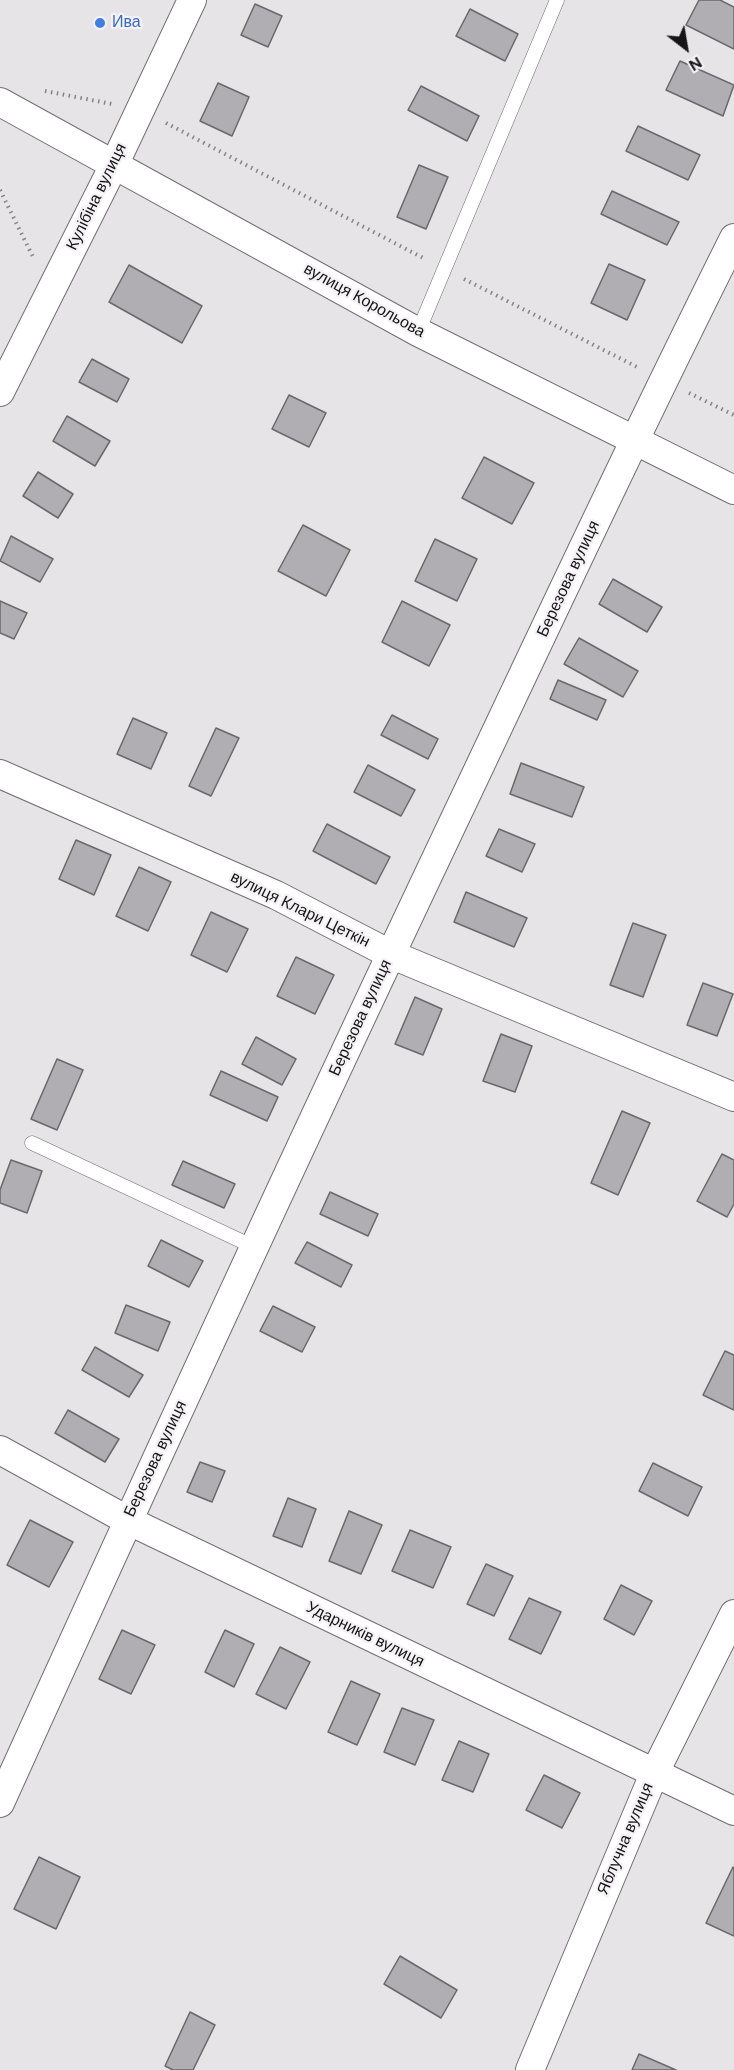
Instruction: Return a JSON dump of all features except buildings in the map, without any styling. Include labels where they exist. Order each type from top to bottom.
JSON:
[{"type":"street","name":"Кулібіна вулиця","points":[[0,392],[115,163],[192,0]]},
{"type":"street","name":"вулиця Корольова","points":[[0,102],[115,163],[418,332],[734,490]]},
{"type":"street","name":"Березова вулиця","points":[[0,1803],[127,1520],[390,954],[634,440],[734,238]]},
{"type":"street","name":"вулиця Клари Цеткін","points":[[0,774],[276,895],[390,954],[734,1097]]},
{"type":"street","name":"Ударників вулиця","points":[[0,1450],[127,1520],[734,1811]]},
{"type":"street","name":"Яблучна вулиця","points":[[530,2070],[654,1774],[734,1614]]},
{"type":"lane","points":[[418,332],[557,0]]},
{"type":"lane","points":[[32,1143],[254,1247]]},
{"type":"path","points":[[35,89],[140,109],[444,269],[734,415]]},
{"type":"path","points":[[0,190],[50,292]]},
{"type":"place","name":"Ива","points":[[100,23]]}]
